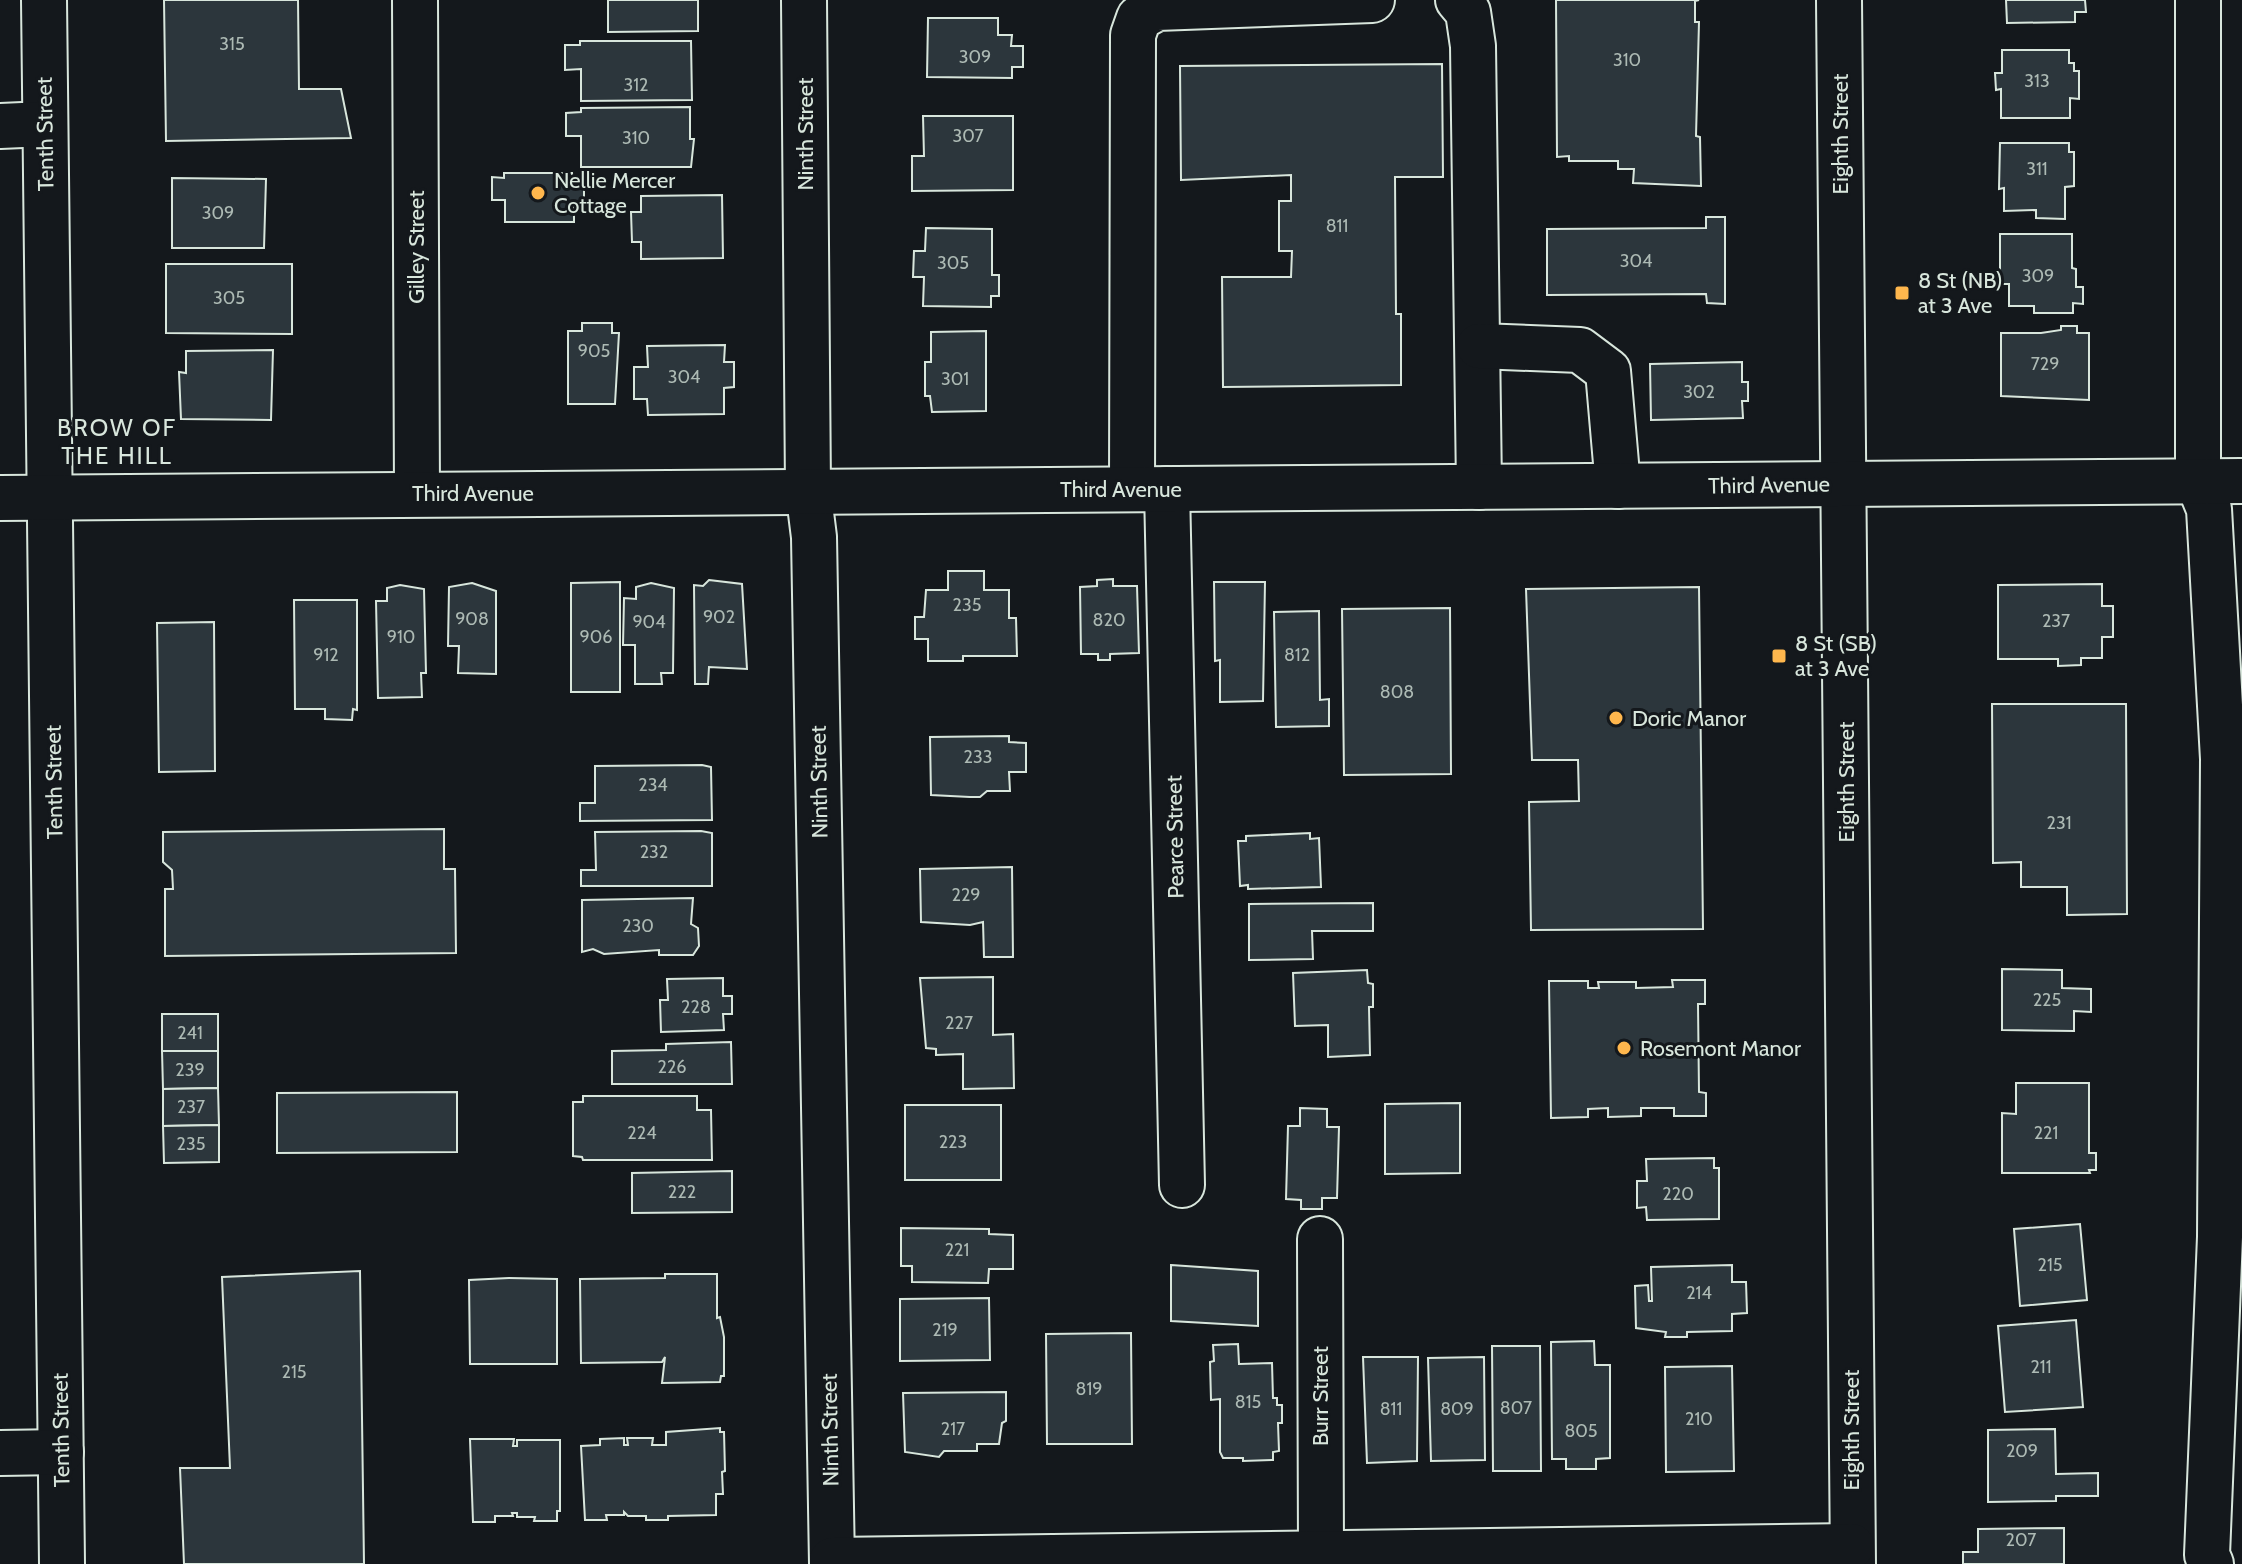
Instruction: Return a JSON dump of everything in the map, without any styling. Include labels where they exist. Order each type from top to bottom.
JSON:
[{"type":"street","name":"Tenth Street","points":[[44,0],[62,1564]]},
{"type":"street","name":"Gilley Street","points":[[415,0],[417,494]]},
{"type":"street","name":"Ninth Street","points":[[804,0],[808,489],[814,537],[832,1562]]},
{"type":"street","name":"Pearce Street","points":[[1182,1185],[1149,489],[1133,35],[1139,18],[1157,8],[1372,0]]},
{"type":"street","points":[[1458,0],[1468,12],[1473,46],[1479,487]]},
{"type":"street","name":"Eighth Street","points":[[1839,0],[1853,1555]]},
{"type":"street","points":[[2198,0],[2198,482],[2209,509],[2223,759],[2220,1237],[2207,1555],[2211,1564]]},
{"type":"street","points":[[0,126],[45,124]]},
{"type":"street","points":[[1479,346],[1580,350],[1608,371],[1618,486]]},
{"type":"street","name":"Third Avenue","points":[[0,498],[808,489],[2242,481]]},
{"type":"street","name":"Burr Street","points":[[1320,1239],[1321,1554]]},
{"type":"street","points":[[0,1453],[61,1452]]},
{"type":"street","points":[[832,1562],[1321,1554],[1853,1555]]},
{"type":"building","points":[[164,0],[298,0],[299,89],[341,89],[351,138],[166,141]]},
{"type":"building","points":[[608,0],[698,0],[698,31],[608,32]]},
{"type":"building","points":[[1556,0],[1699,0],[1695,1],[1695,22],[1699,22],[1696,136],[1700,137],[1701,186],[1633,183],[1634,169],[1618,169],[1618,161],[1569,161],[1569,156],[1557,157]]},
{"type":"building","points":[[2006,0],[2085,0],[2086,12],[2075,12],[2075,22],[2007,23]]},
{"type":"building","points":[[928,18],[998,18],[998,35],[1012,35],[1011,46],[1023,46],[1023,67],[1012,67],[1012,78],[927,77]]},
{"type":"building","points":[[580,41],[691,41],[692,100],[581,101],[581,69],[565,70],[565,45],[580,45]]},
{"type":"building","points":[[2002,50],[2069,50],[2069,63],[2074,63],[2074,71],[2079,71],[2079,99],[2070,98],[2070,118],[2001,118],[2001,89],[1996,90],[1995,73],[2002,73]]},
{"type":"building","points":[[1442,64],[1443,177],[1395,177],[1396,314],[1401,314],[1401,385],[1223,387],[1222,277],[1291,277],[1292,251],[1279,251],[1279,201],[1291,201],[1291,175],[1181,180],[1180,66]]},
{"type":"building","points":[[690,107],[690,139],[694,139],[691,167],[581,167],[581,136],[566,136],[566,113],[581,112],[581,108]]},
{"type":"building","points":[[923,116],[1013,116],[1013,190],[912,191],[912,156],[924,156]]},
{"type":"building","points":[[2000,143],[2069,143],[2069,152],[2074,152],[2074,186],[2065,187],[2065,219],[2036,218],[2036,210],[2004,211],[2004,188],[1999,189]]},
{"type":"building","name":"Nellie Mercer Cottage","points":[[504,173],[572,173],[573,186],[584,186],[584,207],[574,207],[574,222],[505,222],[505,200],[492,200],[492,177],[504,178]]},
{"type":"building","points":[[172,178],[266,179],[264,248],[172,248]]},
{"type":"building","points":[[722,195],[723,258],[641,259],[641,242],[632,242],[631,212],[641,212],[641,196]]},
{"type":"building","points":[[1706,217],[1725,217],[1725,304],[1707,303],[1706,294],[1547,295],[1547,229],[1706,228]]},
{"type":"building","points":[[926,228],[992,229],[992,275],[999,275],[999,296],[991,296],[991,307],[923,306],[924,277],[913,277],[914,251],[925,251]]},
{"type":"building","points":[[2000,234],[2072,234],[2072,268],[2076,269],[2076,287],[2083,287],[2083,304],[2073,303],[2073,313],[2034,313],[2034,306],[2009,306],[2009,284],[2000,284]]},
{"type":"building","points":[[166,264],[292,264],[292,334],[166,333]]},
{"type":"building","points":[[582,323],[612,323],[612,333],[619,333],[615,404],[568,404],[568,331],[582,331]]},
{"type":"building","points":[[2061,326],[2077,326],[2077,333],[2089,333],[2089,400],[2001,396],[2001,333],[2041,333],[2061,330]]},
{"type":"building","points":[[986,331],[986,411],[932,412],[930,396],[925,396],[925,362],[931,362],[931,332]]},
{"type":"building","points":[[725,345],[724,362],[734,362],[734,387],[724,388],[724,414],[648,415],[647,399],[634,399],[634,367],[648,367],[647,346]]},
{"type":"building","points":[[273,350],[271,420],[181,419],[179,372],[186,373],[186,351]]},
{"type":"building","points":[[1742,362],[1742,382],[1748,382],[1748,401],[1742,401],[1743,418],[1651,420],[1650,364]]},
{"type":"building","points":[[948,571],[984,571],[984,590],[1009,590],[1009,618],[1016,618],[1017,656],[963,656],[963,661],[928,661],[928,639],[915,639],[915,617],[924,617],[926,590],[948,590]]},
{"type":"building","points":[[1113,579],[1113,586],[1137,586],[1139,653],[1110,654],[1110,660],[1098,660],[1098,654],[1081,654],[1080,587],[1097,586],[1097,580]]},
{"type":"building","points":[[709,580],[742,584],[747,669],[709,667],[708,684],[695,684],[694,585],[703,586]]},
{"type":"building","points":[[620,582],[620,692],[571,692],[571,583]]},
{"type":"building","points":[[1214,582],[1265,582],[1263,701],[1220,702],[1220,660],[1215,661]]},
{"type":"building","points":[[472,583],[496,591],[496,674],[458,673],[459,646],[448,646],[449,587]]},
{"type":"building","points":[[651,583],[674,588],[673,673],[661,673],[662,684],[635,684],[635,645],[623,645],[624,598],[636,599],[636,587]]},
{"type":"building","points":[[2102,584],[2102,606],[2113,606],[2113,637],[2102,637],[2102,658],[2081,658],[2081,665],[2058,666],[2058,659],[1998,659],[1998,585]]},
{"type":"building","points":[[400,585],[424,589],[426,673],[421,673],[422,697],[378,698],[376,601],[387,601],[387,588]]},
{"type":"building","name":"Doric Manor","points":[[1699,587],[1703,929],[1531,930],[1529,802],[1579,801],[1578,760],[1532,760],[1526,589]]},
{"type":"building","points":[[294,600],[357,600],[357,710],[353,709],[352,720],[325,719],[325,709],[295,709]]},
{"type":"building","points":[[1450,608],[1451,774],[1344,775],[1342,609]]},
{"type":"building","points":[[1319,611],[1320,700],[1329,699],[1329,726],[1276,727],[1274,612]]},
{"type":"building","points":[[214,622],[215,771],[159,772],[157,623]]},
{"type":"building","points":[[1992,704],[2126,704],[2127,914],[2067,915],[2067,887],[2021,887],[2021,862],[1993,863]]},
{"type":"building","points":[[1009,736],[1009,742],[1026,743],[1026,772],[1009,772],[1010,791],[987,791],[980,797],[931,795],[930,737]]},
{"type":"building","points":[[595,766],[711,767],[712,820],[580,821],[580,803],[595,803]]},
{"type":"building","points":[[444,829],[444,869],[455,869],[456,953],[165,956],[165,889],[173,889],[172,870],[163,862],[163,832]]},
{"type":"building","points":[[595,832],[712,833],[712,886],[581,886],[581,870],[596,870]]},
{"type":"building","points":[[1310,833],[1310,839],[1319,838],[1321,887],[1248,889],[1248,885],[1240,886],[1238,841],[1246,841],[1246,836]]},
{"type":"building","points":[[1012,867],[1013,957],[984,957],[983,922],[970,925],[921,922],[920,869]]},
{"type":"building","points":[[693,898],[691,924],[698,928],[699,946],[693,955],[659,955],[659,950],[604,954],[593,949],[582,952],[582,900]]},
{"type":"building","points":[[1373,903],[1373,931],[1312,931],[1313,959],[1249,960],[1249,904]]},
{"type":"building","points":[[2002,969],[2062,970],[2062,988],[2091,989],[2091,1012],[2074,1011],[2074,1031],[2002,1030]]},
{"type":"building","points":[[1367,970],[1368,983],[1373,984],[1373,1007],[1369,1007],[1370,1055],[1328,1057],[1328,1025],[1295,1026],[1293,973]]},
{"type":"building","points":[[993,977],[993,1035],[1013,1034],[1014,1088],[963,1089],[963,1054],[936,1055],[936,1049],[926,1048],[920,978]]},
{"type":"building","points":[[723,978],[723,996],[732,996],[732,1014],[723,1014],[724,1030],[661,1032],[660,1000],[668,1000],[667,979]]},
{"type":"building","name":"Rosemont Manor","points":[[1672,980],[1705,980],[1705,1004],[1698,1004],[1699,1092],[1706,1093],[1706,1116],[1674,1116],[1674,1108],[1641,1108],[1641,1116],[1608,1117],[1608,1108],[1588,1109],[1588,1117],[1551,1118],[1549,981],[1588,981],[1588,988],[1599,988],[1598,982],[1636,982],[1636,988],[1673,987]]},
{"type":"building","points":[[162,1014],[218,1014],[218,1051],[162,1051]]},
{"type":"building","points":[[731,1042],[732,1084],[612,1084],[612,1051],[666,1050],[666,1044]]},
{"type":"building","points":[[162,1051],[218,1051],[218,1088],[163,1089]]},
{"type":"building","points":[[2016,1083],[2089,1083],[2089,1153],[2096,1153],[2096,1170],[2089,1170],[2090,1173],[2002,1173],[2002,1113],[2016,1114]]},
{"type":"building","points":[[218,1088],[219,1125],[163,1126],[163,1089]]},
{"type":"building","points":[[457,1092],[457,1152],[277,1153],[277,1093]]},
{"type":"building","points":[[583,1096],[697,1096],[697,1110],[711,1110],[712,1160],[583,1160],[582,1157],[573,1156],[573,1102],[583,1102]]},
{"type":"building","points":[[1460,1103],[1460,1173],[1385,1174],[1385,1104]]},
{"type":"building","points":[[905,1105],[1001,1105],[1001,1180],[905,1180]]},
{"type":"building","points":[[1300,1108],[1327,1109],[1327,1127],[1339,1127],[1337,1198],[1322,1198],[1322,1209],[1301,1209],[1301,1200],[1286,1199],[1288,1126],[1300,1126]]},
{"type":"building","points":[[219,1125],[219,1162],[164,1163],[163,1126]]},
{"type":"building","points":[[1714,1158],[1714,1168],[1719,1168],[1719,1219],[1647,1220],[1646,1207],[1637,1208],[1637,1181],[1647,1181],[1646,1159]]},
{"type":"building","points":[[732,1171],[732,1212],[632,1213],[632,1173]]},
{"type":"building","points":[[2080,1224],[2087,1300],[2020,1306],[2014,1229]]},
{"type":"building","points":[[901,1228],[989,1229],[989,1234],[1013,1235],[1013,1269],[989,1269],[988,1283],[912,1282],[912,1266],[901,1266]]},
{"type":"building","points":[[1171,1265],[1258,1271],[1258,1326],[1171,1321]]},
{"type":"building","points":[[1732,1265],[1732,1282],[1746,1282],[1747,1313],[1732,1314],[1732,1331],[1687,1332],[1687,1337],[1665,1337],[1666,1332],[1636,1328],[1635,1286],[1648,1285],[1649,1301],[1652,1301],[1651,1267]]},
{"type":"building","points":[[360,1271],[364,1564],[184,1564],[180,1468],[230,1468],[222,1277]]},
{"type":"building","points":[[665,1274],[717,1274],[717,1318],[720,1317],[724,1337],[724,1376],[721,1376],[720,1382],[662,1383],[665,1357],[662,1362],[581,1363],[580,1279],[665,1278]]},
{"type":"building","points":[[557,1279],[557,1364],[470,1364],[469,1280]]},
{"type":"building","points":[[989,1298],[990,1360],[900,1361],[900,1299]]},
{"type":"building","points":[[2076,1320],[2083,1407],[2005,1412],[1998,1326]]},
{"type":"building","points":[[1131,1333],[1132,1444],[1047,1444],[1046,1334]]},
{"type":"building","points":[[1594,1341],[1595,1365],[1610,1365],[1610,1458],[1596,1459],[1596,1469],[1566,1469],[1566,1459],[1552,1459],[1551,1342]]},
{"type":"building","points":[[1238,1344],[1239,1364],[1272,1363],[1273,1398],[1277,1398],[1277,1405],[1282,1405],[1282,1423],[1278,1423],[1279,1451],[1273,1452],[1273,1460],[1223,1458],[1220,1452],[1220,1399],[1211,1400],[1210,1362],[1214,1361],[1213,1345]]},
{"type":"building","points":[[1492,1346],[1540,1346],[1541,1471],[1493,1471]]},
{"type":"building","points":[[1363,1357],[1418,1357],[1417,1461],[1367,1463]]},
{"type":"building","points":[[1484,1357],[1485,1460],[1431,1461],[1428,1358]]},
{"type":"building","points":[[1732,1366],[1734,1471],[1666,1472],[1665,1367]]},
{"type":"building","points":[[1006,1392],[1006,1421],[1002,1423],[999,1444],[977,1444],[977,1451],[944,1451],[939,1457],[905,1452],[903,1393]]},
{"type":"building","points":[[720,1428],[720,1432],[724,1432],[725,1471],[722,1472],[723,1494],[716,1494],[716,1515],[668,1516],[668,1520],[646,1520],[646,1516],[628,1516],[624,1512],[624,1515],[606,1515],[607,1520],[585,1520],[581,1446],[600,1445],[600,1439],[624,1438],[624,1445],[628,1445],[627,1438],[653,1438],[652,1445],[666,1445],[666,1432]]},
{"type":"building","points":[[2055,1429],[2056,1474],[2098,1473],[2098,1496],[2056,1496],[2056,1501],[1988,1502],[1988,1430]]},
{"type":"building","points":[[470,1439],[514,1439],[513,1446],[517,1446],[517,1440],[560,1440],[560,1511],[557,1511],[557,1521],[534,1521],[535,1517],[517,1517],[517,1513],[512,1513],[513,1516],[495,1516],[495,1522],[473,1522]]},
{"type":"building","points":[[2064,1528],[2064,1564],[1963,1564],[1963,1552],[1978,1552],[1978,1529]]},
{"type":"place","name":"Nellie Mercer Cottage","points":[[538,193]]},
{"type":"place","name":"8 St (NB) at 3 Ave","points":[[1902,293]]},
{"type":"place","name":"8 St (SB) at 3 Ave","points":[[1779,656]]},
{"type":"place","name":"Doric Manor","points":[[1616,718]]},
{"type":"place","name":"Rosemont Manor","points":[[1624,1048]]},
{"type":"district","name":"BROW OF THE HILL","points":[[117,441]]}]
